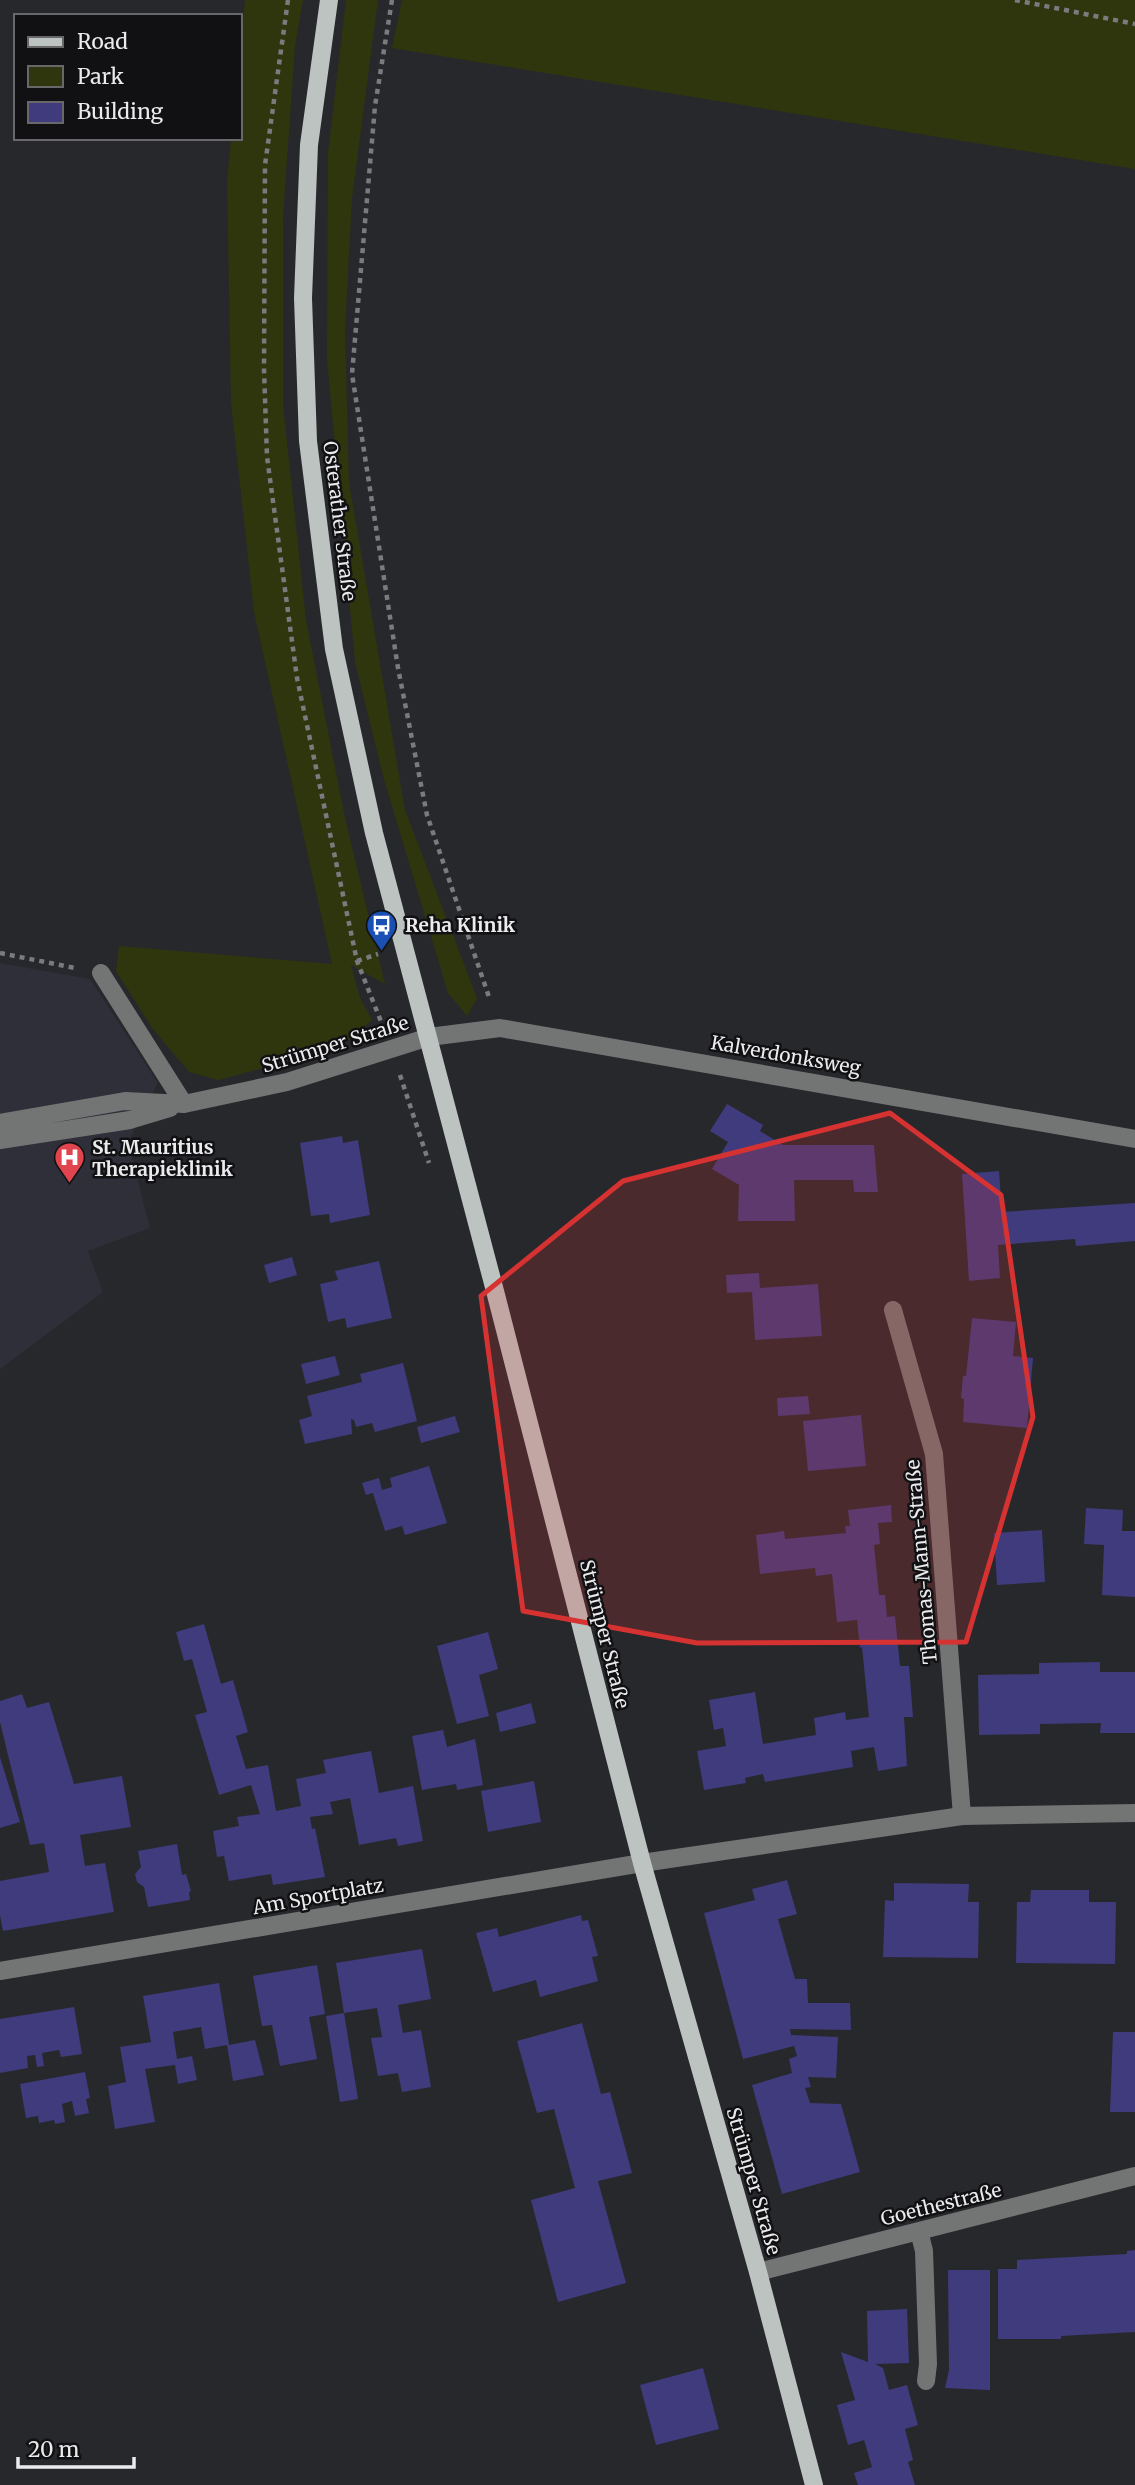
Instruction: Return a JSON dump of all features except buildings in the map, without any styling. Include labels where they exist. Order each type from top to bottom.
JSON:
[{"type":"main road","name":"Osterather Straße","points":[[329,0],[309,145],[303,298],[308,441],[334,649],[374,832],[429,1037]]},
{"type":"main road","name":"Strümper Straße","points":[[429,1037],[642,1863],[758,2272],[814,2485]]},
{"type":"street","points":[[0,1140],[130,1119],[184,1104],[101,973]]},
{"type":"street","name":"Kalverdonksweg","points":[[429,1037],[500,1028],[1135,1139]]},
{"type":"street","name":"Strümper Straße","points":[[0,1123],[125,1101],[184,1104],[287,1082],[429,1037]]},
{"type":"street","name":"Thomas-Mann-Straße","points":[[892,1310],[934,1454],[962,1816]]},
{"type":"street","points":[[642,1863],[962,1816],[1135,1813]]},
{"type":"street","name":"Am Sportplatz","points":[[0,1971],[642,1863]]},
{"type":"street","name":"Goethestraße","points":[[758,2272],[1135,2176]]},
{"type":"street","points":[[919,2231],[924,2251],[928,2364],[926,2381]]},
{"type":"path","points":[[392,0],[375,106],[352,374],[398,668],[427,815],[500,1028]]},
{"type":"path","points":[[1015,0],[1135,24]]},
{"type":"path","points":[[357,961],[382,952]]},
{"type":"path","points":[[0,953],[101,973]]},
{"type":"highlighted area","points":[[890,1113],[1001,1195],[1033,1417],[966,1642],[697,1643],[523,1611],[481,1296],[623,1181]]},
{"type":"shaded area","name":"St. Mauritius Therapieklinik","points":[[0,963],[90,979],[158,1083],[128,1142],[150,1228],[88,1251],[103,1292],[0,1369]]},
{"type":"green space","points":[[245,0],[303,0],[295,46],[283,217],[283,405],[306,620],[345,818],[385,984],[351,965],[360,998],[372,1020],[349,1040],[317,1054],[218,1080],[189,1072],[153,1029],[116,971],[119,946],[332,964],[254,612],[231,402],[227,181],[231,140],[242,140],[242,32]]},
{"type":"green space","points":[[346,0],[378,0],[352,198],[345,331],[349,482],[405,810],[477,998],[467,1016],[448,993],[383,776],[355,662],[327,359],[328,153]]},
{"type":"green space","points":[[402,0],[1135,0],[1135,169],[392,48]]},
{"type":"place","name":"Reha Klinik","points":[[382,952]]},
{"type":"place","name":"St. Mauritius Therapieklinik","points":[[69,1185]]}]
